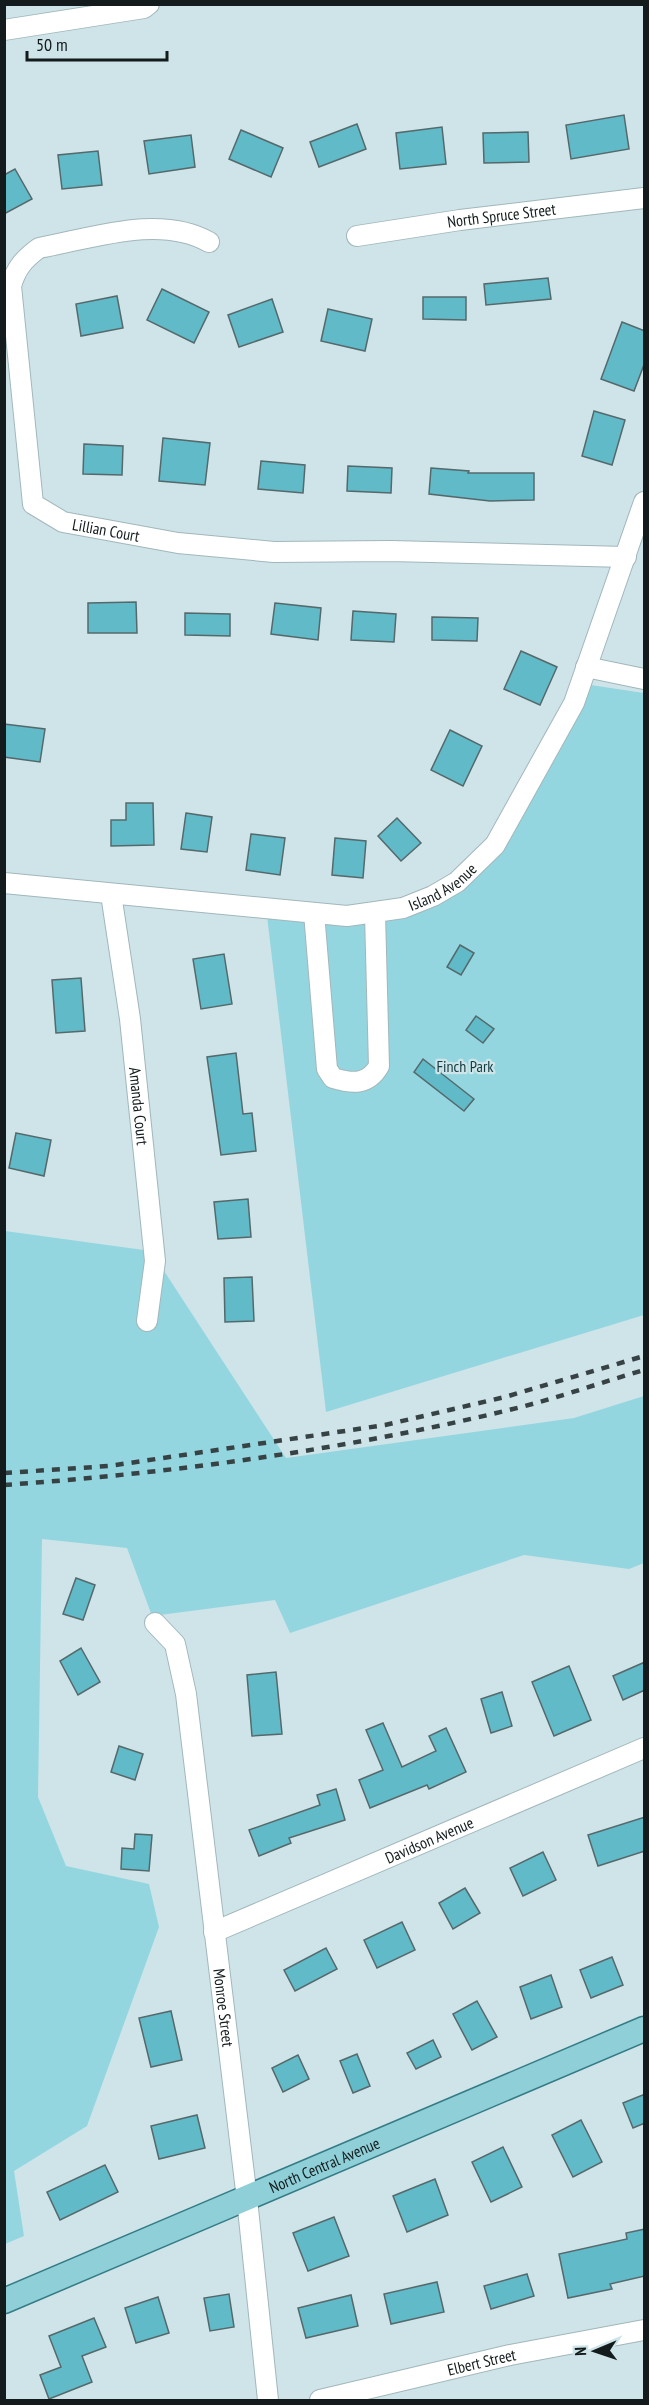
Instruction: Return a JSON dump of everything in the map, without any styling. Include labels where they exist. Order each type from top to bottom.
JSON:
[{"type":"main road","name":"North Central Avenue","points":[[4,2301],[645,2029]]},
{"type":"street","points":[[4,30],[144,8],[150,4]]},
{"type":"street","name":"North Spruce Street","points":[[357,236],[505,214],[645,198]]},
{"type":"street","name":"Lillian Court","points":[[209,242],[195,234],[158,227],[39,248],[25,258],[15,272],[12,285],[33,504],[63,522],[178,543],[263,551],[626,557]]},
{"type":"street","name":"Island Avenue","points":[[4,883],[347,916],[375,914],[403,908],[433,896],[457,882],[495,845],[574,703],[645,502]]},
{"type":"street","points":[[586,667],[645,679]]},
{"type":"street","name":"Amanda Court","points":[[111,894],[130,1019],[155,1261],[147,1321]]},
{"type":"street","points":[[314,913],[327,1069],[333,1078],[348,1082],[361,1082],[373,1076],[379,1066],[375,914]]},
{"type":"street","name":"Monroe Street","points":[[155,1623],[175,1644],[186,1694],[247,2199],[268,2400]]},
{"type":"street","name":"Davidson Avenue","points":[[214,1932],[645,1748]]},
{"type":"street","name":"Elbert Street","points":[[320,2400],[510,2355],[645,2330]]},
{"type":"green space","name":"Finch Park","points":[[584,684],[644,693],[644,1315],[326,1412],[267,916],[355,918],[468,869]]},
{"type":"green space","points":[[5,1231],[151,1251],[286,1458],[574,1418],[644,1396],[644,1563],[629,1569],[524,1555],[290,1633],[275,1600],[152,1616],[127,1548],[42,1539],[38,1797],[66,1866],[149,1884],[159,1927],[87,2126],[14,2171],[24,2236],[5,2244]]},
{"type":"building","points":[[624,115],[629,149],[571,159],[566,125]]},
{"type":"building","points":[[357,124],[366,149],[319,167],[310,142]]},
{"type":"building","points":[[442,127],[446,164],[400,169],[396,133]]},
{"type":"building","points":[[241,130],[283,148],[271,177],[229,159]]},
{"type":"building","points":[[528,132],[529,162],[484,163],[483,133]]},
{"type":"building","points":[[191,135],[195,167],[149,174],[144,141]]},
{"type":"building","points":[[98,151],[102,185],[62,189],[58,155]]},
{"type":"building","points":[[15,169],[32,199],[4,214],[4,175]]},
{"type":"building","points":[[548,278],[551,299],[486,305],[484,284]]},
{"type":"building","points":[[162,289],[209,312],[194,343],[147,320]]},
{"type":"building","points":[[117,296],[123,328],[81,336],[76,304]]},
{"type":"building","points":[[423,297],[466,297],[466,320],[423,319]]},
{"type":"building","points":[[272,299],[283,332],[239,347],[228,315]]},
{"type":"building","points":[[328,309],[372,319],[365,351],[321,341]]},
{"type":"building","points":[[622,322],[645,331],[645,362],[634,391],[601,379]]},
{"type":"building","points":[[594,411],[625,420],[612,465],[582,456]]},
{"type":"building","points":[[163,438],[210,443],[205,485],[159,481]]},
{"type":"building","points":[[84,444],[123,446],[122,475],[83,474]]},
{"type":"building","points":[[261,461],[305,465],[303,493],[258,489]]},
{"type":"building","points":[[348,466],[392,468],[391,493],[347,491]]},
{"type":"building","points":[[431,468],[469,471],[468,473],[534,473],[534,500],[490,501],[429,494]]},
{"type":"building","points":[[136,602],[137,633],[88,633],[88,603]]},
{"type":"building","points":[[275,603],[321,608],[318,640],[271,634]]},
{"type":"building","points":[[353,611],[396,614],[394,642],[351,640]]},
{"type":"building","points":[[185,613],[230,614],[230,636],[185,635]]},
{"type":"building","points":[[432,617],[478,618],[477,641],[432,640]]},
{"type":"building","points":[[521,651],[557,667],[540,705],[504,689]]},
{"type":"building","points":[[4,724],[45,729],[40,762],[4,757]]},
{"type":"building","points":[[450,730],[482,746],[463,786],[431,770]]},
{"type":"building","points":[[126,803],[153,803],[154,845],[111,846],[111,820],[126,820]]},
{"type":"building","points":[[186,813],[212,817],[207,852],[181,849]]},
{"type":"building","points":[[397,818],[421,843],[401,861],[378,836]]},
{"type":"building","points":[[251,834],[285,838],[280,875],[246,870]]},
{"type":"building","points":[[335,838],[366,841],[363,878],[332,875]]},
{"type":"building","points":[[460,945],[474,953],[461,975],[447,967]]},
{"type":"building","points":[[224,954],[232,1004],[201,1009],[193,959]]},
{"type":"building","points":[[81,978],[85,1031],[56,1033],[52,980]]},
{"type":"building","points":[[476,1016],[494,1029],[483,1043],[466,1030]]},
{"type":"building","points":[[236,1053],[243,1114],[252,1113],[256,1151],[221,1155],[207,1057]]},
{"type":"building","points":[[423,1059],[474,1099],[464,1111],[414,1072]]},
{"type":"building","points":[[16,1133],[51,1140],[44,1176],[9,1168]]},
{"type":"building","points":[[248,1199],[251,1237],[218,1239],[214,1202]]},
{"type":"building","points":[[252,1277],[254,1321],[225,1322],[224,1278]]},
{"type":"building","points":[[76,1578],[95,1585],[83,1620],[63,1614]]},
{"type":"building","points":[[81,1648],[100,1682],[78,1695],[60,1661]]},
{"type":"building","points":[[645,1662],[645,1690],[623,1700],[613,1676]]},
{"type":"building","points":[[569,1666],[591,1720],[554,1736],[532,1682]]},
{"type":"building","points":[[276,1672],[282,1734],[252,1736],[247,1675]]},
{"type":"building","points":[[502,1692],[512,1726],[491,1733],[481,1699]]},
{"type":"building","points":[[383,1723],[402,1767],[436,1751],[429,1736],[446,1728],[466,1772],[429,1789],[427,1785],[370,1808],[359,1780],[383,1770],[366,1730]]},
{"type":"building","points":[[119,1746],[143,1754],[135,1780],[111,1772]]},
{"type":"building","points":[[336,1789],[345,1820],[289,1838],[291,1843],[259,1856],[249,1830],[320,1805],[317,1795]]},
{"type":"building","points":[[645,1817],[645,1851],[598,1866],[588,1835]]},
{"type":"building","points":[[135,1834],[152,1835],[149,1871],[121,1869],[122,1848],[134,1849]]},
{"type":"building","points":[[543,1852],[556,1880],[523,1896],[510,1868]]},
{"type":"building","points":[[465,1888],[480,1913],[453,1929],[439,1903]]},
{"type":"building","points":[[402,1922],[415,1950],[377,1968],[364,1940]]},
{"type":"building","points":[[326,1948],[337,1969],[295,1991],[284,1970]]},
{"type":"building","points":[[612,1957],[623,1985],[591,1998],[580,1970]]},
{"type":"building","points":[[551,1975],[562,2007],[531,2019],[520,1987]]},
{"type":"building","points":[[477,2001],[497,2037],[472,2050],[453,2014]]},
{"type":"building","points":[[171,2011],[182,2060],[151,2067],[139,2018]]},
{"type":"building","points":[[433,2040],[441,2057],[416,2069],[407,2053]]},
{"type":"building","points":[[357,2054],[370,2086],[353,2093],[340,2061]]},
{"type":"building","points":[[298,2055],[309,2079],[283,2092],[272,2068]]},
{"type":"building","points":[[645,2094],[645,2123],[633,2128],[623,2103]]},
{"type":"building","points":[[197,2115],[205,2148],[159,2159],[151,2126]]},
{"type":"building","points":[[581,2120],[602,2162],[573,2177],[552,2135]]},
{"type":"building","points":[[503,2147],[522,2187],[491,2202],[472,2162]]},
{"type":"building","points":[[105,2165],[118,2192],[60,2220],[47,2192]]},
{"type":"building","points":[[435,2179],[448,2215],[407,2232],[393,2196]]},
{"type":"building","points":[[334,2217],[349,2256],[308,2271],[293,2233]]},
{"type":"building","points":[[645,2229],[645,2276],[610,2284],[612,2289],[568,2298],[559,2254],[627,2239],[626,2233]]},
{"type":"building","points":[[527,2274],[534,2296],[491,2309],[484,2286]]},
{"type":"building","points":[[437,2282],[444,2312],[391,2324],[384,2294]]},
{"type":"building","points":[[229,2294],[234,2327],[210,2331],[204,2298]]},
{"type":"building","points":[[351,2295],[358,2326],[306,2338],[298,2308]]},
{"type":"building","points":[[158,2297],[169,2333],[136,2343],[125,2308]]},
{"type":"building","points":[[94,2318],[106,2347],[82,2356],[92,2382],[49,2399],[40,2375],[61,2367],[49,2336]]},
{"type":"railway","points":[[4,1473],[109,1466],[385,1425],[505,1397],[644,1356]]},
{"type":"railway","points":[[4,1485],[195,1467],[384,1437],[526,1406],[644,1370]]}]
